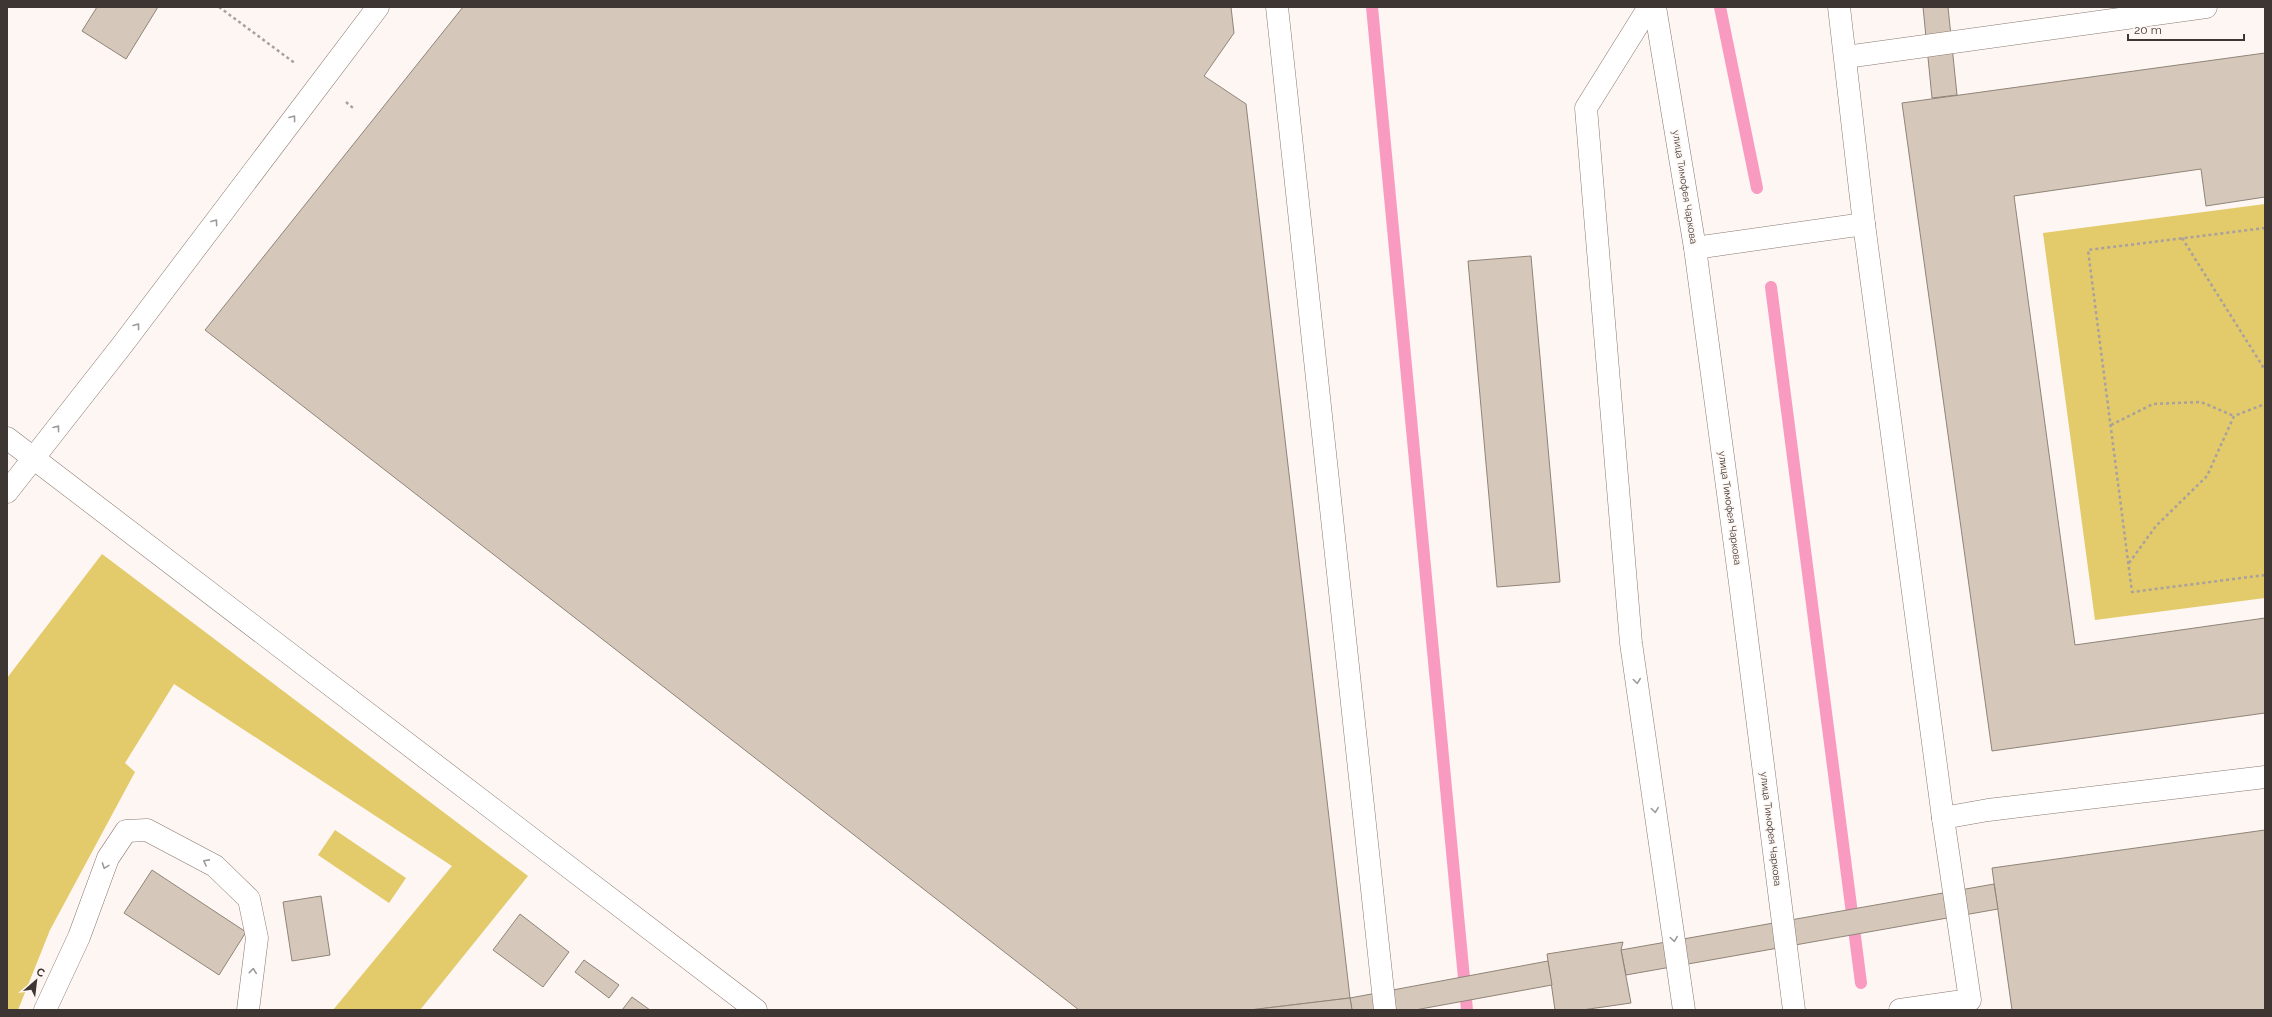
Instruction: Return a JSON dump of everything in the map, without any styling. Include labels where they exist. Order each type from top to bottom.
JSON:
[{"type":"main road","points":[[7,492],[123,344],[378,7]]},
{"type":"main road","points":[[1277,7],[1386,1010]]},
{"type":"main road","points":[[1649,7],[1586,108],[1631,643],[1684,1010]]},
{"type":"main road","name":"улица Тимофея Чаркова","points":[[1655,7],[1695,248],[1740,583],[1794,1010]]},
{"type":"main road","points":[[1839,7],[1846,57],[1864,224],[1943,818],[1971,1005],[1900,1010]]},
{"type":"main road","points":[[1846,57],[2206,7]]},
{"type":"main road","points":[[1695,248],[1864,224]]},
{"type":"main road","points":[[7,438],[32,459],[587,879],[756,1010]]},
{"type":"main road","points":[[1943,818],[1988,810],[2265,777]]},
{"type":"main road","points":[[44,1010],[79,937],[108,858],[126,831],[147,830],[214,866],[249,899],[257,938],[248,1010]]},
{"type":"path","points":[[219,7],[321,82],[353,108]]},
{"type":"path","points":[[2265,228],[2088,250],[2132,592],[2265,575]]},
{"type":"path","points":[[2182,238],[2265,370]]},
{"type":"path","points":[[2111,425],[2153,404],[2201,402],[2234,416],[2265,404]]},
{"type":"path","points":[[2128,563],[2156,526],[2207,476],[2234,416]]},
{"type":"shaded area","points":[[2265,204],[2265,598],[2095,620],[2043,233]]},
{"type":"shaded area","points":[[102,554],[528,876],[420,1010],[333,1010],[452,866],[174,684],[125,763],[135,772],[50,930],[18,1010],[7,1010],[7,678]]},
{"type":"shaded area","points":[[335,830],[406,878],[389,903],[318,855]]},
{"type":"building","points":[[97,7],[158,7],[126,59],[82,31]]},
{"type":"building","points":[[463,7],[1231,7],[1234,33],[1204,76],[1246,104],[1350,998],[1250,1010],[1079,1010],[205,330]]},
{"type":"building","points":[[1923,7],[1948,7],[1957,95],[1932,98]]},
{"type":"building","points":[[2265,53],[2265,197],[2206,206],[2201,169],[2014,196],[2075,645],[2265,618],[2265,713],[1992,751],[1902,103]]},
{"type":"building","points":[[1531,256],[1560,582],[1497,587],[1468,261]]},
{"type":"building","points":[[2265,830],[2265,1010],[2012,1010],[1992,868]]},
{"type":"building","points":[[152,870],[246,932],[219,975],[124,913]]},
{"type":"building","points":[[1994,884],[1998,909],[1626,975],[1621,950]]},
{"type":"building","points":[[321,896],[330,955],[292,961],[283,902]]},
{"type":"building","points":[[520,914],[569,952],[543,987],[493,950]]},
{"type":"building","points":[[1623,942],[1621,950],[1631,1003],[1582,1010],[1555,1010],[1547,954]]},
{"type":"building","points":[[584,960],[619,985],[609,998],[575,972]]},
{"type":"building","points":[[1548,961],[1552,985],[1415,1010],[1352,1010],[1350,998]]},
{"type":"building","points":[[632,997],[650,1010],[622,1010]]},
{"type":"building","points":[[1350,998],[1352,1010],[1250,1010]]},
{"type":"waterway","points":[[1372,7],[1467,1010]]},
{"type":"waterway","points":[[1720,7],[1757,188]]},
{"type":"waterway","points":[[1771,287],[1861,983]]}]
